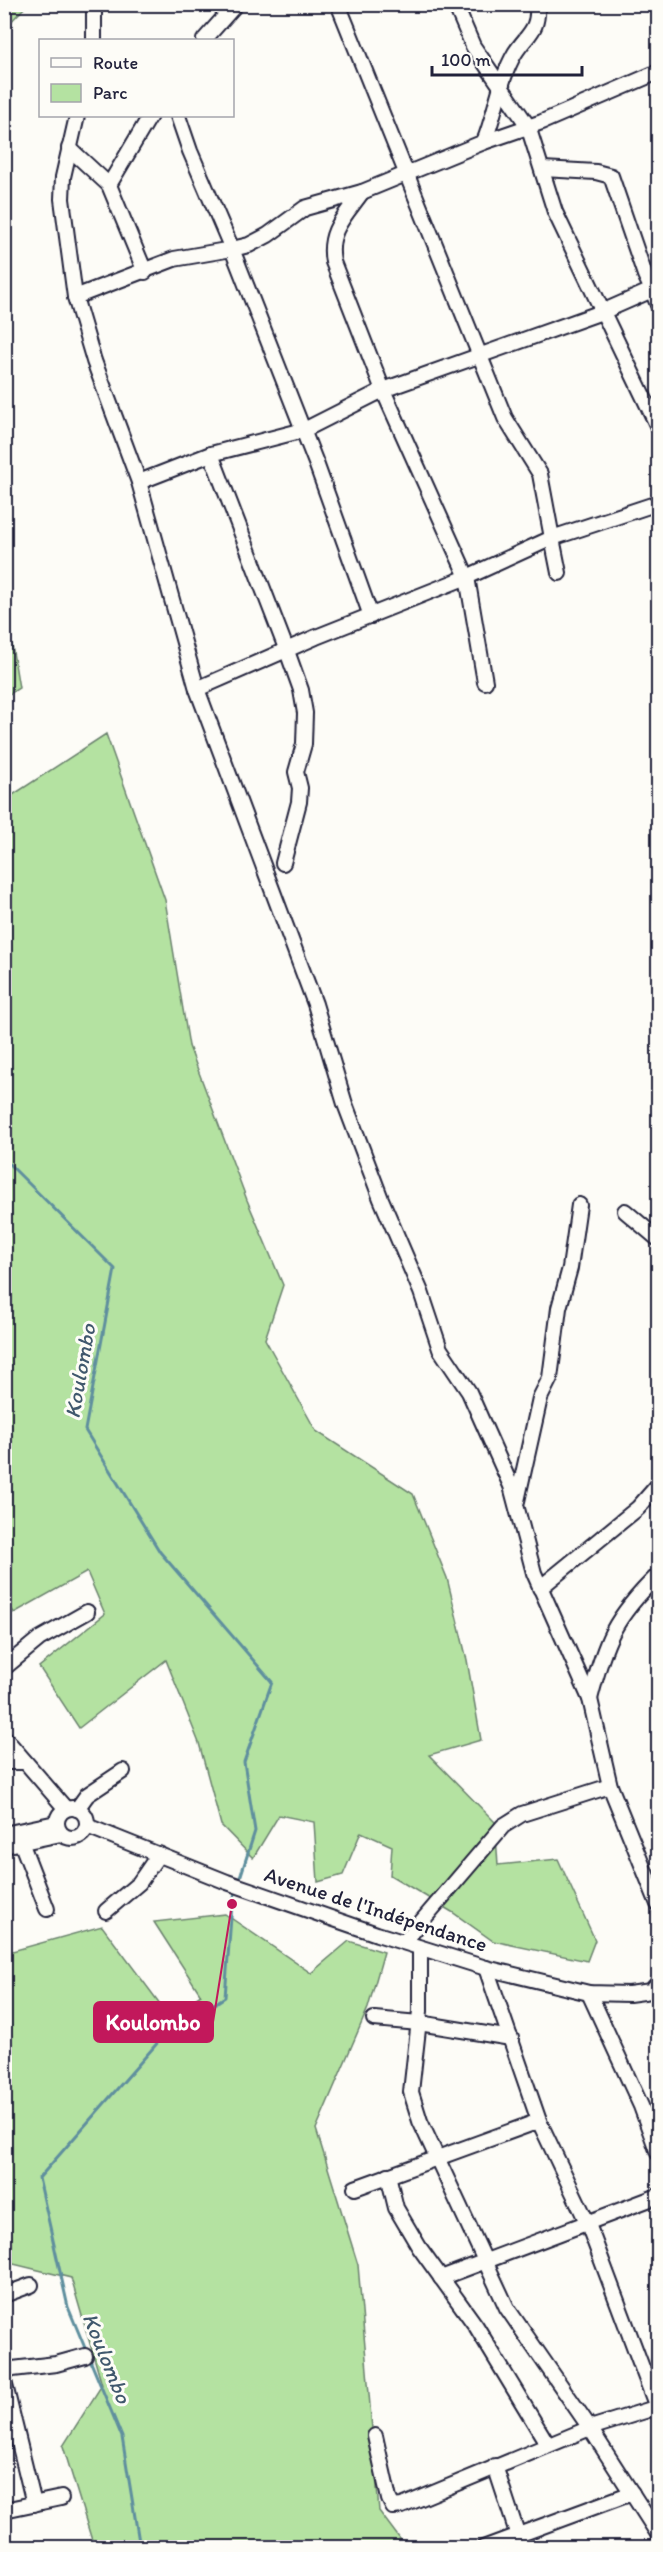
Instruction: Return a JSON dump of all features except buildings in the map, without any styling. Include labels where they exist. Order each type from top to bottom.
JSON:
[{"type":"street","points":[[94,4],[94,39]]},
{"type":"street","points":[[205,39],[236,4]]},
{"type":"street","points":[[338,4],[404,174],[481,354],[505,418],[540,474],[559,573]]},
{"type":"street","points":[[455,4],[473,46],[500,89],[528,126],[555,212],[658,427]]},
{"type":"street","points":[[484,141],[513,56],[538,22],[537,4]]},
{"type":"street","points":[[75,297],[174,259],[249,245],[268,235],[305,208],[362,192],[484,141],[560,115],[658,72]]},
{"type":"street","points":[[77,117],[69,148],[62,200],[75,297],[94,361],[139,482],[197,689],[315,1004],[345,1104],[381,1199],[421,1292],[440,1349],[469,1392],[512,1486],[540,1588],[590,1699],[610,1786],[658,1904]]},
{"type":"street","points":[[109,185],[149,117]]},
{"type":"street","points":[[178,117],[190,151],[232,249],[304,430],[371,616]]},
{"type":"street","points":[[69,148],[109,185],[145,272]]},
{"type":"street","points":[[543,169],[596,172],[611,176],[655,289],[658,305]]},
{"type":"street","points":[[362,192],[333,234],[330,246],[333,262],[383,390],[466,577],[485,682]]},
{"type":"street","points":[[139,482],[211,454],[304,430],[383,390],[602,312],[655,289]]},
{"type":"street","points":[[211,454],[301,690],[305,713],[304,744],[296,772],[300,788],[299,802],[283,863]]},
{"type":"street","points":[[197,689],[466,577],[552,538],[658,503]]},
{"type":"street","points":[[516,1506],[540,1398],[550,1378],[559,1308],[570,1268],[579,1205]]},
{"type":"street","points":[[625,1211],[658,1239]]},
{"type":"street","points":[[540,1588],[638,1509],[658,1485]]},
{"type":"street","points":[[590,1699],[611,1630],[634,1598],[658,1575]]},
{"type":"street","points":[[4,1668],[39,1639],[87,1612]]},
{"type":"street","points":[[4,1737],[71,1809],[85,1815],[87,1826],[83,1834],[76,1838],[68,1838],[58,1829],[4,1834]]},
{"type":"street","points":[[4,1762],[25,1762]]},
{"type":"street","points":[[58,1829],[58,1816],[123,1771]]},
{"type":"street","points":[[404,1942],[503,1826],[522,1814],[610,1786]]},
{"type":"street","name":"Avenue de l'Indépendance","points":[[87,1826],[227,1882],[420,1948],[486,1968],[589,1993],[629,1994],[651,1990],[658,1983]]},
{"type":"street","points":[[4,1846],[58,1829]]},
{"type":"street","points":[[21,1842],[47,1909]]},
{"type":"street","points":[[106,1911],[139,1883],[159,1854]]},
{"type":"street","points":[[420,1948],[419,2023],[411,2092],[436,2157],[507,2308],[590,2428],[658,2534]]},
{"type":"street","points":[[375,2436],[389,2499],[393,2507],[402,2506],[590,2428],[658,2408],[588,2223],[539,2121],[486,1968]]},
{"type":"street","points":[[589,1993],[641,2106],[658,2153]]},
{"type":"street","points":[[374,2019],[419,2023],[511,2038]]},
{"type":"street","points":[[355,2188],[539,2121]]},
{"type":"street","points":[[388,2175],[396,2208],[441,2278],[476,2326],[548,2445]]},
{"type":"street","points":[[441,2278],[486,2263],[658,2196]]},
{"type":"street","points":[[4,2295],[31,2285]]},
{"type":"street","points":[[4,2370],[56,2364],[85,2356]]},
{"type":"street","points":[[4,2381],[10,2433],[34,2504]]},
{"type":"street","points":[[495,2466],[519,2541]]},
{"type":"street","points":[[483,2547],[519,2541],[632,2493]]},
{"type":"street","points":[[4,2510],[61,2498]]},
{"type":"green space","points":[[4,5],[27,5],[5,28]]},
{"type":"green space","points":[[4,598],[19,688],[5,697],[4,697]]},
{"type":"green space","points":[[106,734],[165,900],[189,1046],[247,1200],[283,1285],[265,1339],[316,1431],[413,1494],[447,1578],[467,1660],[481,1740],[429,1755],[495,1822],[498,1865],[558,1859],[595,1940],[587,1961],[493,1941],[452,1912],[390,1875],[392,1846],[361,1832],[343,1875],[318,1882],[314,1822],[279,1815],[253,1858],[221,1825],[199,1743],[166,1660],[79,1728],[39,1667],[105,1614],[87,1572],[14,1613],[5,1598],[5,800]]},
{"type":"green space","points":[[225,1914],[311,1973],[349,1941],[384,1952],[368,2008],[316,2129],[358,2265],[379,2511],[406,2547],[94,2547],[63,2446],[102,2385],[71,2278],[5,2262],[5,1953],[102,1926],[169,2016],[201,1995],[154,1922]]},
{"type":"waterway","name":"Koulombo","points":[[4,1159],[115,1269],[85,1430],[160,1552],[272,1682],[244,1762],[255,1831],[239,1881]]},
{"type":"waterway","name":"Koulombo","points":[[140,2548],[122,2437],[68,2307],[39,2178],[160,2040],[225,1997],[232,1904],[236,1890]]},
{"type":"place","name":"Koulombo","points":[[232,1904]]}]
